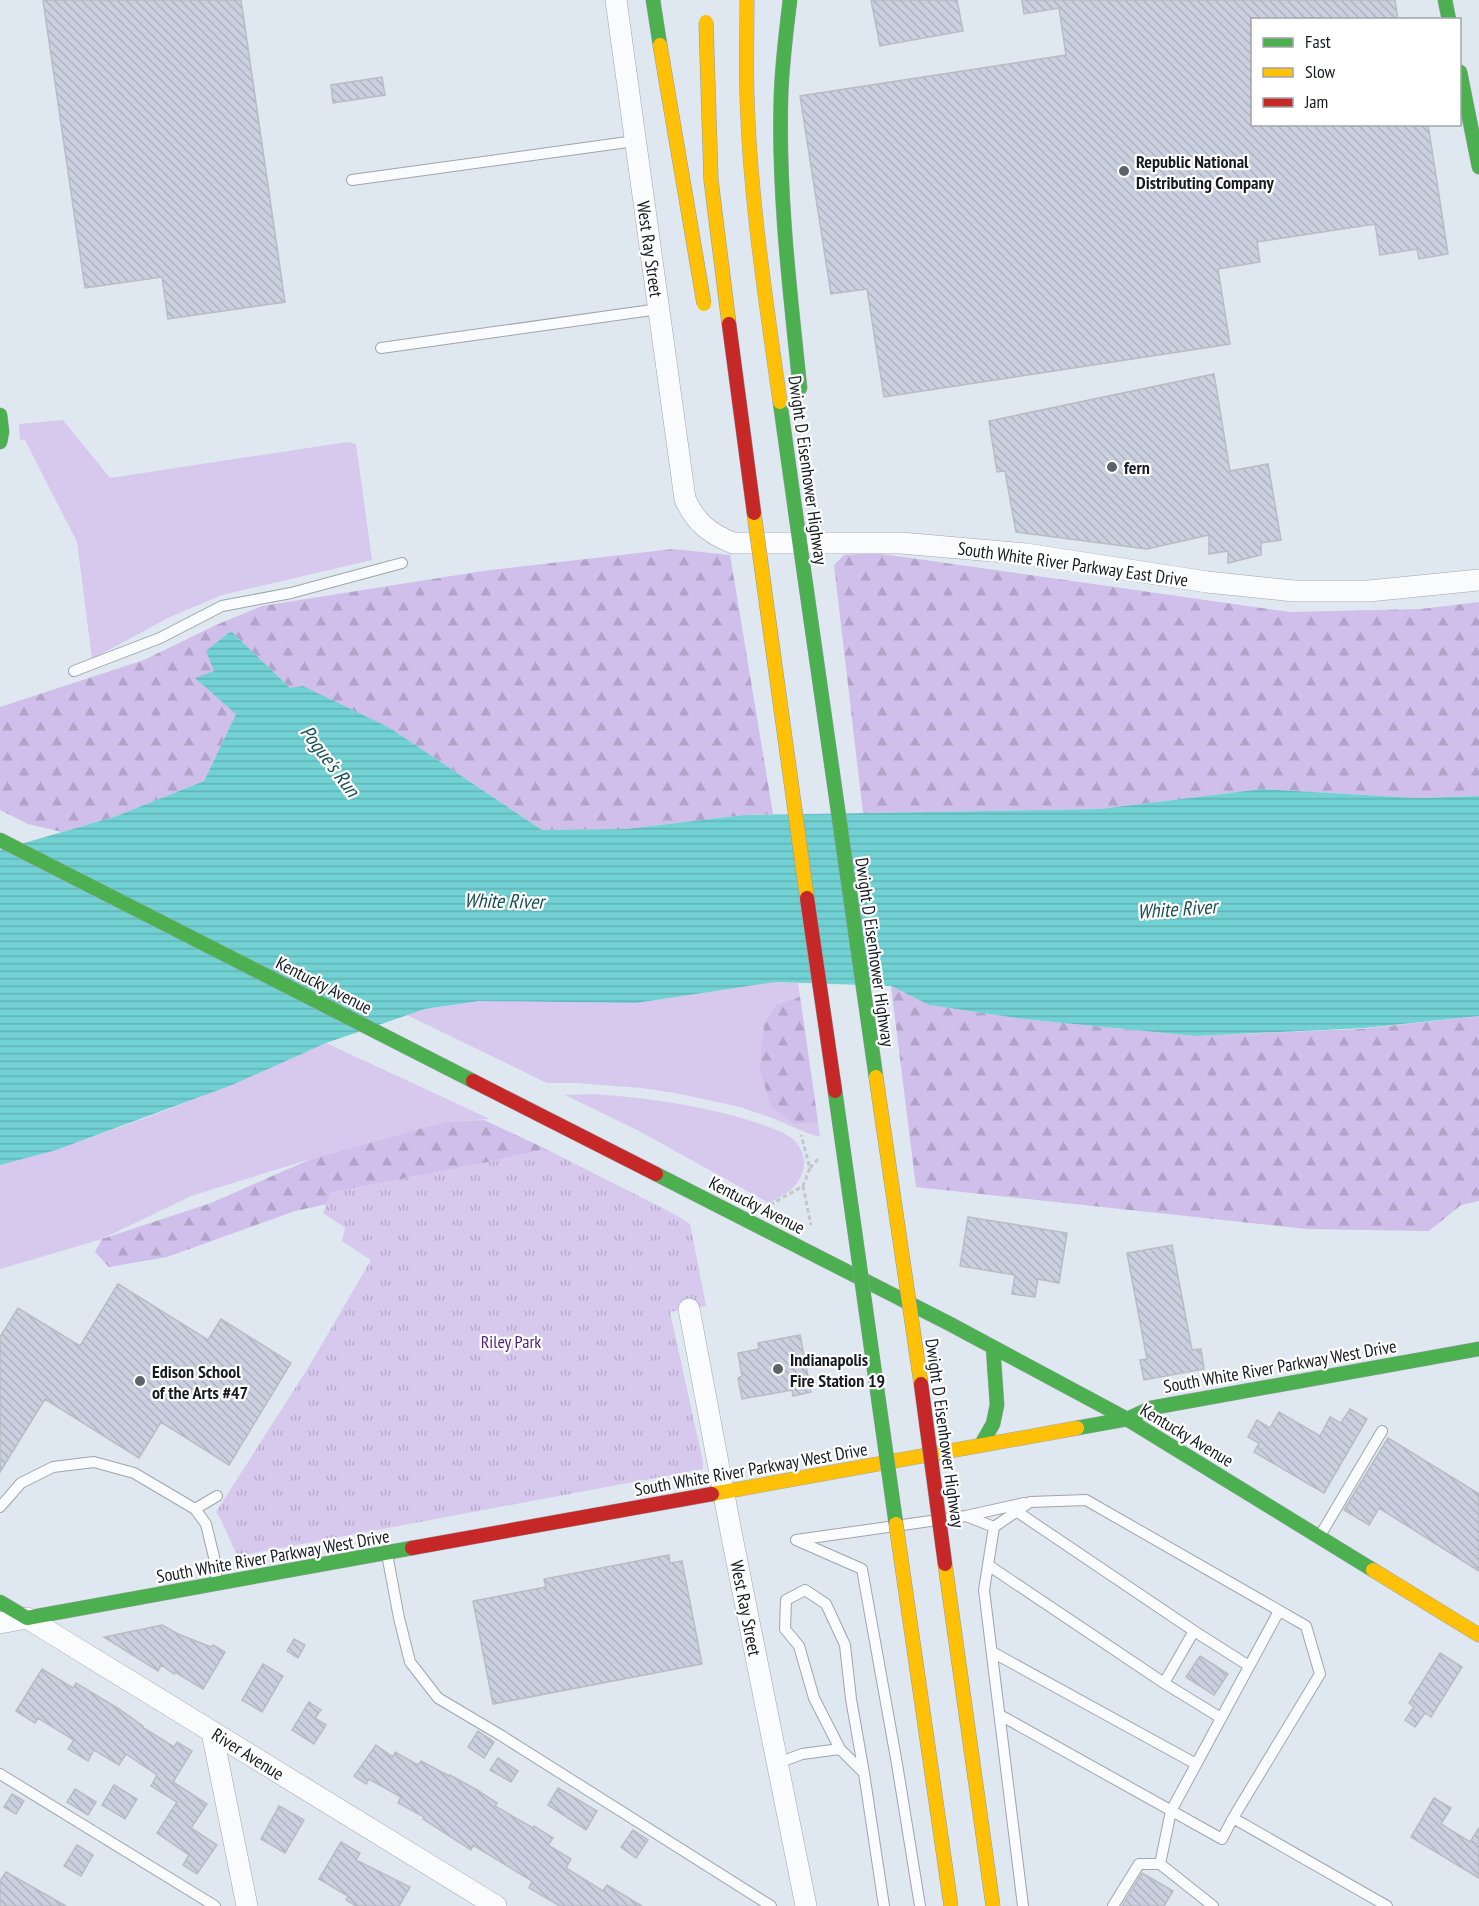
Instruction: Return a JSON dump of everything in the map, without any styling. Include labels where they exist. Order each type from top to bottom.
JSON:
[{"type":"main road","points":[[653,0],[706,319]]},
{"type":"main road","name":"Dwight D Eisenhower Highway","points":[[747,0],[747,97],[762,270],[831,777],[921,1383],[961,1688],[993,1906]]},
{"type":"main road","points":[[1445,0],[1449,18]]},
{"type":"main road","points":[[789,6],[782,78],[781,145],[788,260],[801,398]]},
{"type":"main road","points":[[706,16],[708,128],[713,204],[779,701],[951,1906]]},
{"type":"main road","points":[[1461,77],[1479,167]]},
{"type":"main road","points":[[0,415],[2,432],[0,442]]},
{"type":"main road","points":[[795,509],[802,453]]},
{"type":"main road","points":[[737,494],[779,701]]},
{"type":"main road","name":"Kentucky Avenue","points":[[0,840],[816,1256],[1127,1419],[1479,1635]]},
{"type":"main road","points":[[981,1445],[992,1425],[998,1394],[993,1347]]},
{"type":"main road","name":"South White River Parkway West Drive","points":[[27,1618],[1127,1419],[1151,1408],[1479,1349]]},
{"type":"main road","name":"River Avenue","points":[[0,1602],[27,1618]]},
{"type":"street","name":"West Ray Street","points":[[616,0],[685,499]]},
{"type":"street","name":"South White River Parkway East Drive","points":[[685,499],[690,510],[703,526],[721,539],[733,543],[901,543],[1026,554],[1207,582],[1294,591],[1369,591],[1479,580]]},
{"type":"street","name":"West Ray Street","points":[[688,1309],[806,1906]]},
{"type":"street","points":[[0,1623],[27,1618]]},
{"type":"street","name":"River Avenue","points":[[27,1618],[496,1906]]},
{"type":"street","points":[[212,1732],[247,1906]]},
{"type":"lane","points":[[352,180],[635,141]]},
{"type":"lane","points":[[381,348],[659,309]]},
{"type":"lane","points":[[74,671],[160,638],[222,606],[291,593],[402,563]]},
{"type":"lane","points":[[1319,1537],[1382,1431]]},
{"type":"lane","points":[[0,1507],[21,1483],[53,1467],[94,1462],[134,1473],[195,1509],[206,1524],[214,1557],[217,1584]]},
{"type":"lane","points":[[195,1509],[217,1496]]},
{"type":"lane","points":[[920,1906],[862,1569],[796,1540],[966,1516],[1030,1502],[1086,1500],[1306,1626],[1320,1674],[1222,1839],[1000,1715]]},
{"type":"lane","points":[[1023,1906],[984,1590],[994,1527],[1030,1502]]},
{"type":"lane","points":[[1016,1511],[1249,1666]]},
{"type":"lane","points":[[966,1516],[994,1527]]},
{"type":"lane","points":[[387,1553],[399,1618],[411,1662],[438,1698],[771,1906]]},
{"type":"lane","points":[[988,1565],[1164,1683],[1221,1718]]},
{"type":"lane","points":[[864,1773],[840,1749],[814,1698],[799,1646],[785,1629],[786,1600],[805,1590],[826,1604],[845,1645],[851,1699],[864,1773],[884,1906]]},
{"type":"lane","points":[[1160,1864],[1171,1810],[1279,1611]]},
{"type":"lane","points":[[1164,1683],[1194,1631]]},
{"type":"lane","points":[[992,1652],[1196,1764]]},
{"type":"lane","points":[[778,1763],[802,1754],[840,1749]]},
{"type":"lane","points":[[0,1774],[215,1906]]},
{"type":"lane","points":[[1233,1818],[1387,1906]]},
{"type":"lane","points":[[1113,1906],[1139,1864],[1160,1864],[1213,1906]]},
{"type":"path","points":[[801,1136],[810,1168],[803,1186],[816,1256]]},
{"type":"path","points":[[745,1220],[803,1186]]},
{"type":"green space","points":[[63,420],[110,478],[347,442],[356,444],[372,560],[222,595],[168,618],[92,659],[77,542],[25,440],[20,440],[19,424]]},
{"type":"green space","points":[[673,549],[730,555],[773,814],[744,815],[626,829],[542,830],[390,728],[290,688],[231,631],[219,641],[236,714],[204,781],[114,817],[62,832],[28,824],[0,810],[0,707],[144,660],[216,625],[262,606],[483,571]]},
{"type":"green space","points":[[875,553],[1290,612],[1421,609],[1479,602],[1479,796],[1417,798],[1262,789],[1100,809],[863,813],[834,565],[844,555]]},
{"type":"green space","points":[[776,982],[798,983],[820,1137],[740,1107],[675,1093],[641,1088],[547,1083],[407,1015],[425,1009],[479,1001],[636,1003]]},
{"type":"green space","points":[[891,986],[929,1005],[1023,1019],[1195,1036],[1361,1029],[1479,1016],[1479,1201],[1461,1205],[1429,1231],[1307,1229],[916,1187]]},
{"type":"green space","points":[[800,997],[818,1122],[794,1124],[771,1106],[760,1071],[764,1025],[776,1005]]},
{"type":"green space","points":[[326,1043],[490,1119],[444,1122],[311,1159],[191,1196],[102,1239],[0,1269],[0,1165],[124,1126],[246,1078]]},
{"type":"green space","points":[[594,1094],[699,1108],[761,1124],[782,1132],[796,1142],[803,1154],[803,1171],[792,1188],[769,1203],[639,1131],[565,1095]]},
{"type":"green space","points":[[484,1120],[546,1149],[330,1193],[327,1204],[295,1211],[167,1257],[109,1267],[95,1252],[102,1239],[211,1203],[311,1159],[444,1122]]},
{"type":"green space","name":"Riley Park","points":[[546,1149],[690,1224],[706,1306],[670,1312],[703,1469],[238,1556],[216,1512],[308,1368],[371,1260],[342,1241],[345,1228],[323,1213],[330,1193]]},
{"type":"water","points":[[231,631],[290,688],[303,686],[390,728],[542,830],[626,829],[744,815],[1100,809],[1262,789],[1417,798],[1479,796],[1479,1016],[1364,1028],[1195,1036],[1023,1019],[929,1005],[891,986],[776,982],[636,1003],[479,1001],[425,1009],[326,1043],[232,1085],[56,1150],[0,1165],[0,850],[114,817],[204,781],[236,714],[195,678],[214,671],[206,651]]},
{"type":"building","points":[[43,0],[241,0],[285,302],[168,319],[162,277],[85,288]]},
{"type":"building","points":[[871,0],[957,0],[963,31],[880,46]]},
{"type":"building","name":"Republic National Distributing Company","points":[[1022,0],[1395,0],[1398,18],[1251,18],[1251,126],[1428,126],[1448,254],[1419,259],[1417,249],[1380,255],[1375,224],[1257,242],[1260,262],[1218,269],[1230,344],[884,397],[867,289],[831,294],[800,96],[1066,55],[1059,8],[1024,14]]},
{"type":"building","points":[[382,77],[385,95],[333,103],[331,85]]},
{"type":"building","name":"fern","points":[[1214,374],[1230,471],[1268,464],[1281,540],[1261,543],[1261,555],[1228,563],[1228,551],[1209,554],[1209,535],[1147,549],[1016,532],[1005,471],[997,472],[989,421]]},
{"type":"building","points":[[968,1217],[1067,1233],[1059,1283],[1038,1279],[1035,1297],[1012,1294],[1015,1275],[960,1266]]},
{"type":"building","points":[[1172,1245],[1192,1350],[1201,1349],[1204,1369],[1144,1380],[1140,1360],[1147,1359],[1127,1253]]},
{"type":"building","name":"Edison School of the Arts #47","points":[[118,1284],[208,1340],[221,1319],[291,1363],[229,1465],[161,1422],[139,1458],[45,1399],[0,1472],[0,1337],[18,1308],[80,1346]]},
{"type":"building","points":[[800,1335],[811,1392],[793,1396],[792,1390],[742,1399],[738,1378],[742,1376],[738,1353],[759,1349],[758,1343]]},
{"type":"building","points":[[1350,1409],[1367,1419],[1324,1493],[1254,1452],[1259,1443],[1248,1437],[1257,1420],[1270,1428],[1279,1412],[1320,1436],[1330,1417],[1341,1423]]},
{"type":"building","points":[[1388,1438],[1479,1494],[1479,1571],[1379,1508],[1369,1525],[1344,1510]]},
{"type":"building","points":[[669,1555],[670,1563],[682,1561],[702,1664],[493,1704],[473,1601],[546,1587],[544,1579]]},
{"type":"building","points":[[162,1625],[178,1634],[211,1647],[213,1645],[225,1652],[203,1689],[161,1665],[158,1671],[104,1637]]},
{"type":"building","points":[[294,1639],[305,1645],[298,1658],[287,1651]]},
{"type":"building","points":[[1440,1653],[1462,1667],[1431,1717],[1425,1713],[1415,1727],[1405,1720],[1414,1707],[1409,1703]]},
{"type":"building","points":[[1200,1656],[1228,1674],[1214,1695],[1186,1677]]},
{"type":"building","points":[[263,1664],[283,1676],[262,1712],[242,1700]]},
{"type":"building","points":[[42,1669],[73,1688],[76,1683],[174,1747],[177,1742],[192,1751],[173,1782],[207,1804],[191,1828],[217,1845],[197,1874],[183,1865],[189,1855],[157,1833],[177,1802],[151,1786],[157,1775],[126,1754],[119,1765],[94,1750],[88,1761],[68,1749],[74,1740],[38,1718],[35,1723],[16,1711]]},
{"type":"building","points":[[309,1702],[321,1710],[315,1718],[326,1725],[314,1744],[292,1730]]},
{"type":"building","points":[[478,1731],[494,1742],[484,1758],[468,1747]]},
{"type":"building","points":[[376,1745],[393,1757],[395,1752],[418,1765],[421,1761],[477,1790],[497,1803],[495,1806],[553,1838],[548,1845],[571,1859],[566,1868],[603,1891],[607,1885],[642,1906],[560,1906],[529,1888],[532,1881],[473,1845],[471,1850],[423,1819],[424,1817],[398,1803],[401,1797],[369,1779],[366,1784],[354,1776]]},
{"type":"building","points":[[498,1758],[518,1771],[511,1782],[490,1770]]},
{"type":"building","points":[[114,1785],[137,1799],[125,1819],[102,1805]]},
{"type":"building","points":[[558,1788],[597,1811],[586,1830],[548,1805]]},
{"type":"building","points":[[75,1789],[96,1802],[88,1815],[67,1802]]},
{"type":"building","points":[[12,1794],[24,1801],[16,1814],[4,1807]]},
{"type":"building","points":[[1434,1798],[1451,1808],[1441,1824],[1470,1842],[1479,1828],[1479,1878],[1411,1837]]},
{"type":"building","points":[[279,1806],[304,1820],[285,1853],[261,1839]]},
{"type":"building","points":[[633,1830],[648,1840],[636,1858],[621,1847]]},
{"type":"building","points":[[341,1842],[360,1853],[356,1860],[410,1887],[399,1906],[356,1906],[346,1900],[348,1896],[319,1879]]},
{"type":"building","points":[[77,1845],[93,1855],[81,1876],[64,1866]]},
{"type":"building","points":[[6,1872],[66,1906],[0,1906],[0,1881]]},
{"type":"building","points":[[1142,1873],[1173,1891],[1164,1906],[1122,1906]]},
{"type":"traffic: fast","points":[[653,0],[660,45]]},
{"type":"traffic: fast","points":[[790,0],[782,84],[781,169],[800,388]]},
{"type":"traffic: fast","points":[[1445,0],[1449,18]]},
{"type":"traffic: fast","points":[[1461,77],[1479,167]]},
{"type":"traffic: fast","points":[[780,402],[795,509]]},
{"type":"traffic: fast","points":[[0,415],[2,432],[0,442]]},
{"type":"traffic: fast","points":[[795,509],[876,1077]]},
{"type":"traffic: fast","points":[[0,840],[473,1081]]},
{"type":"traffic: fast","points":[[835,1091],[896,1524]]},
{"type":"traffic: fast","points":[[656,1174],[950,1324],[1127,1419],[1373,1570]]},
{"type":"traffic: fast","points":[[981,1445],[993,1424],[997,1405],[993,1347]]},
{"type":"traffic: fast","points":[[1077,1428],[1127,1419],[1151,1408],[1479,1349]]},
{"type":"traffic: fast","points":[[0,1602],[27,1618],[412,1548]]},
{"type":"traffic: slow","points":[[747,0],[747,96],[751,173],[780,402]]},
{"type":"traffic: slow","points":[[706,22],[711,180],[729,324]]},
{"type":"traffic: slow","points":[[660,45],[704,304]]},
{"type":"traffic: slow","points":[[754,513],[807,898]]},
{"type":"traffic: slow","points":[[876,1077],[921,1384]]},
{"type":"traffic: slow","points":[[712,1494],[1077,1428]]},
{"type":"traffic: slow","points":[[896,1524],[951,1906]]},
{"type":"traffic: slow","points":[[945,1564],[993,1906]]},
{"type":"traffic: slow","points":[[1373,1570],[1479,1635]]},
{"type":"traffic: jam","points":[[729,324],[754,513]]},
{"type":"traffic: jam","points":[[807,898],[835,1091]]},
{"type":"traffic: jam","points":[[473,1081],[656,1174]]},
{"type":"traffic: jam","points":[[921,1384],[945,1564]]},
{"type":"traffic: jam","points":[[412,1548],[712,1494]]},
{"type":"place","name":"Republic National Distributing Company","points":[[1124,171]]},
{"type":"place","name":"fern","points":[[1112,467]]},
{"type":"place","name":"Indianapolis Fire Station 19","points":[[778,1369]]},
{"type":"place","name":"Edison School of the Arts #47","points":[[140,1381]]},
{"type":"water label","name":"Pogue's Run","points":[[330,761]]},
{"type":"water label","name":"White River","points":[[504,901]]},
{"type":"water label","name":"White River","points":[[1177,909]]}]
